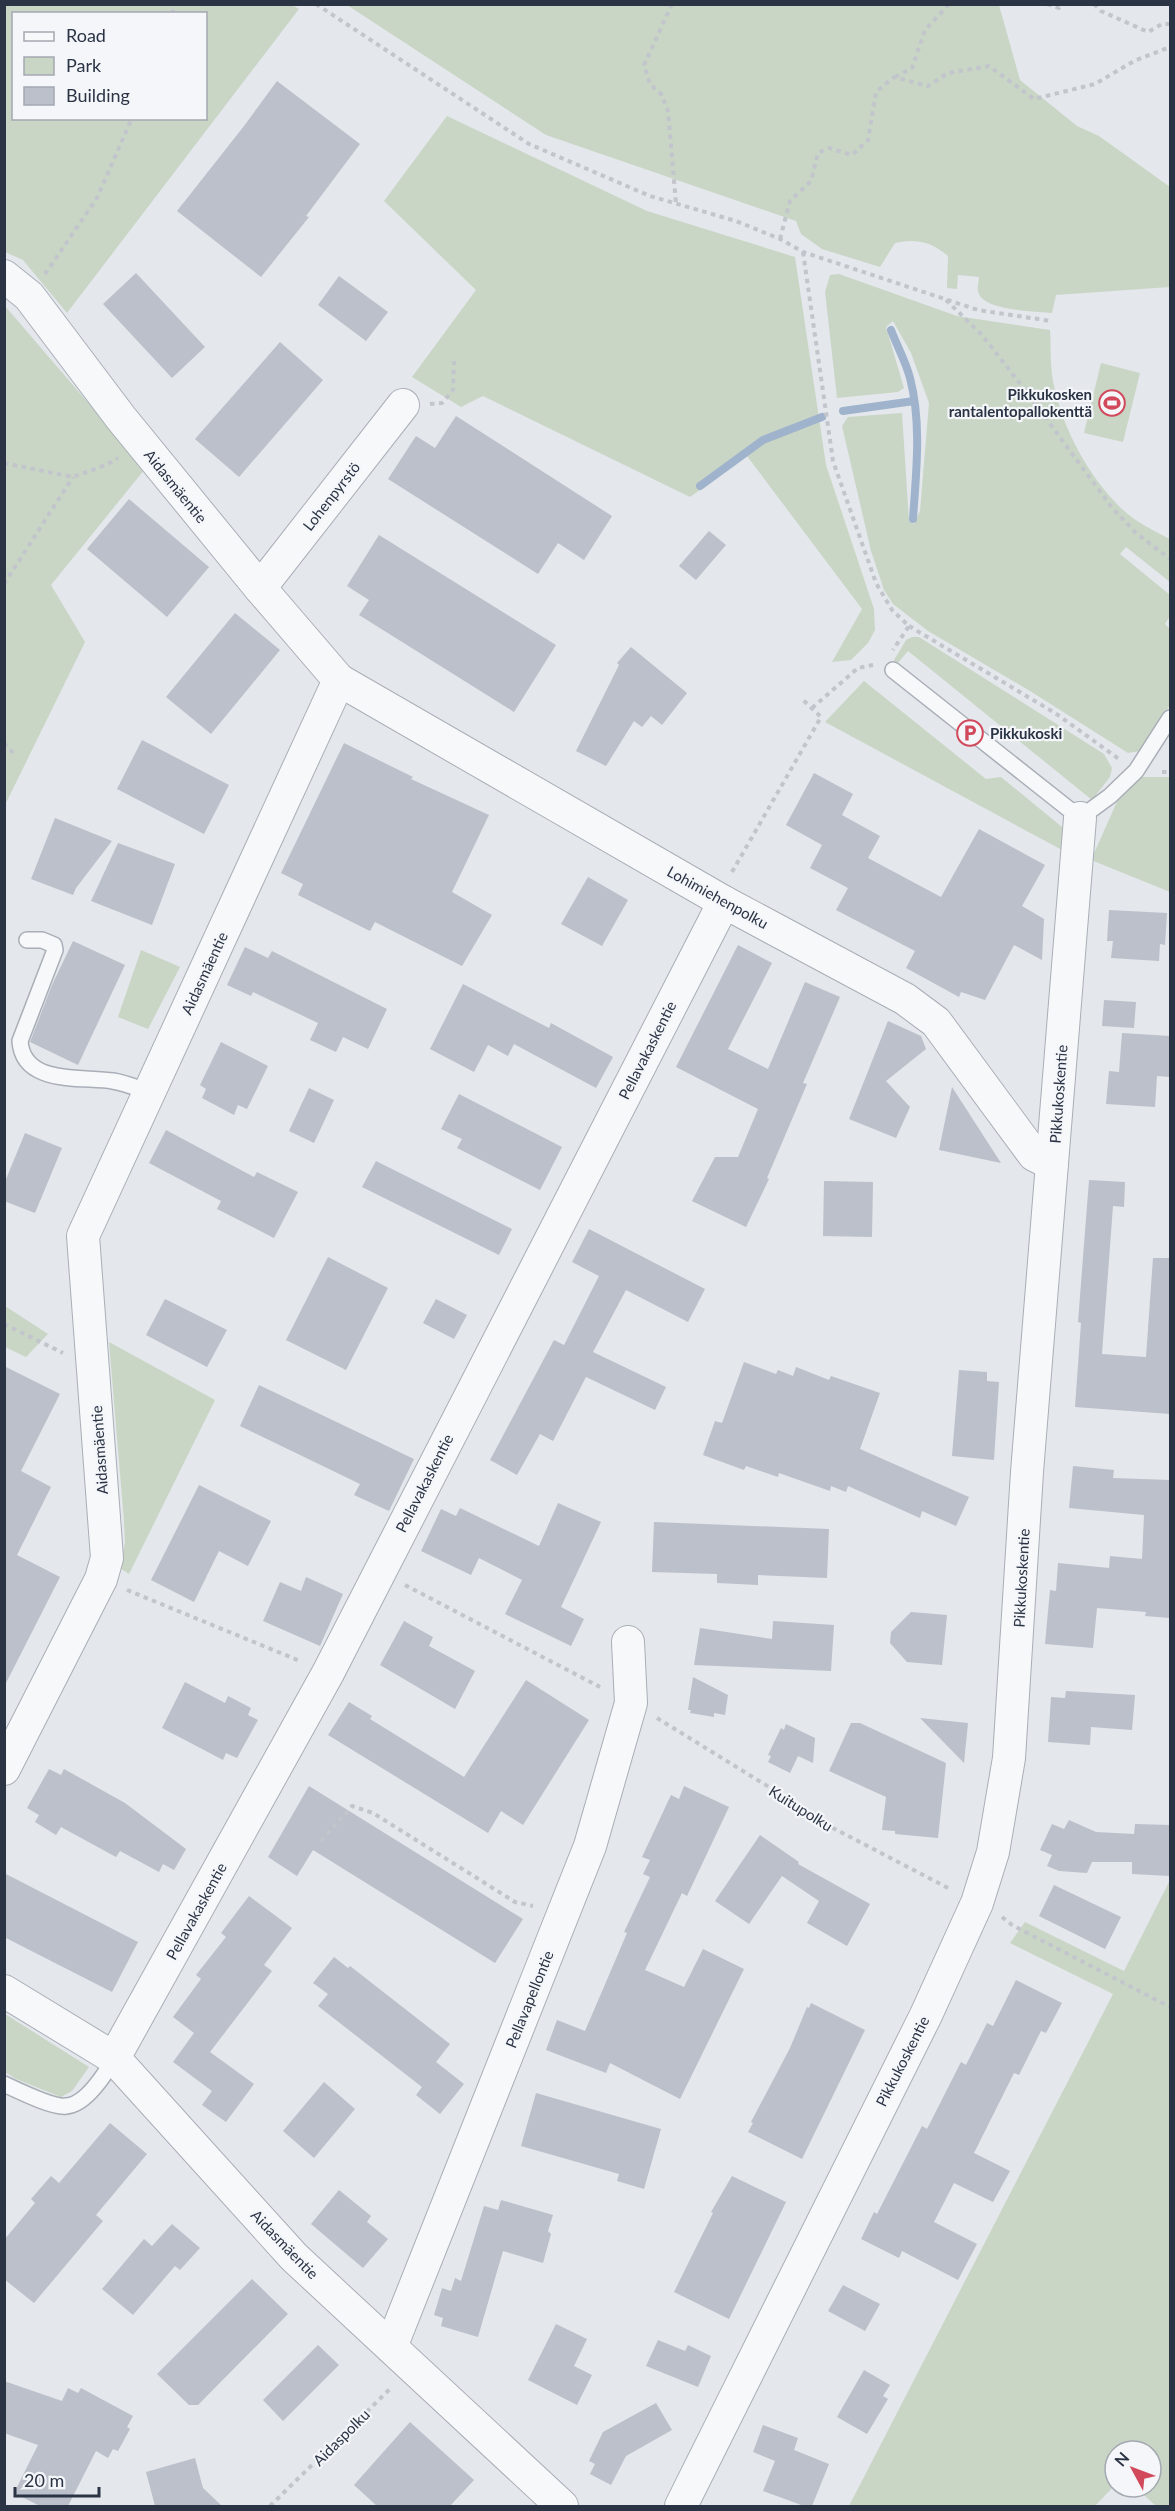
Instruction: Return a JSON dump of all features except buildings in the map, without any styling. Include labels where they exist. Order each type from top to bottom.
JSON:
[{"type":"street","name":"Aidasmäentie","points":[[4,276],[29,296],[142,443],[260,588],[339,680],[83,1236],[107,1558],[101,1579],[7,1759]]},
{"type":"street","name":"Lohenpyrstö","points":[[260,588],[403,405]]},
{"type":"street","name":"Lohimiehenpolku","points":[[339,680],[724,902],[905,999],[925,1013],[946,1036],[1034,1155],[1052,1164]]},
{"type":"street","name":"Pikkukoskentie","points":[[681,2506],[926,2015],[977,1903],[993,1852],[1009,1758],[1027,1472],[1080,818]]},
{"type":"street","name":"Pellavakaskentie","points":[[114,2058],[328,1673],[724,902]]},
{"type":"street","name":"Pellavapellontie","points":[[402,2357],[563,1914],[590,1846],[631,1703],[628,1642]]},
{"type":"street","name":"Aidasmäentie","points":[[4,1991],[114,2058],[294,2257],[562,2506]]},
{"type":"lane","points":[[889,665],[1080,818],[1136,771],[1170,718]]},
{"type":"lane","points":[[27,940],[42,940],[54,945],[56,950],[20,1041],[21,1051],[26,1061],[54,1076],[113,1081],[149,1092]]},
{"type":"lane","points":[[4,2084],[25,2094],[65,2107],[77,2103],[104,2077],[114,2058]]},
{"type":"path","points":[[316,4],[529,144],[650,196],[736,221],[780,239],[803,252],[978,310],[1051,321]]},
{"type":"path","points":[[672,4],[644,65],[650,84],[661,93],[668,111],[676,204]]},
{"type":"path","points":[[780,239],[790,201],[811,181],[818,153],[829,148],[852,155],[868,140],[876,92],[894,77],[912,68],[925,30],[949,4]]},
{"type":"path","points":[[1047,4],[1059,8],[1061,4]]},
{"type":"path","points":[[1094,4],[1101,11],[1148,32],[1162,24],[1170,24]]},
{"type":"path","points":[[894,77],[928,86],[948,73],[988,66],[1034,99],[1095,84],[1134,61],[1170,47]]},
{"type":"path","points":[[29,296],[97,198],[131,120]]},
{"type":"path","points":[[803,252],[833,461],[876,583],[892,609],[909,626],[1055,713],[1136,771],[1170,772]]},
{"type":"path","points":[[944,299],[982,335],[1113,509],[1136,533],[1170,559]]},
{"type":"path","points":[[403,405],[442,403],[453,390],[454,361]]},
{"type":"path","points":[[4,463],[73,477],[106,465],[142,443]]},
{"type":"path","points":[[4,584],[73,477]]},
{"type":"path","points":[[812,708],[858,668],[889,665],[909,626]]},
{"type":"path","points":[[724,902],[727,882],[821,717],[802,699]]},
{"type":"path","points":[[4,743],[14,754]]},
{"type":"path","points":[[4,1324],[93,1367]]},
{"type":"path","name":"Kuitupolku","points":[[379,1571],[631,1703],[777,1792],[808,1815],[994,1911],[1012,1925],[1170,2007]]},
{"type":"path","points":[[101,1579],[328,1673]]},
{"type":"path","points":[[321,1841],[352,1806],[373,1813],[515,1902],[563,1914]]},
{"type":"path","name":"Aidaspolku","points":[[270,2506],[402,2357]]},
{"type":"green space","points":[[5,5],[292,5],[299,9],[67,313],[23,260],[5,252]]},
{"type":"green space","points":[[347,5],[999,5],[1020,80],[1077,126],[1099,136],[1170,187],[1170,287],[1056,295],[1052,313],[1010,309],[988,303],[981,298],[978,289],[979,277],[958,275],[957,289],[947,288],[948,256],[930,244],[917,241],[895,243],[880,267],[822,249],[801,234],[796,221],[546,135]]},
{"type":"green space","points":[[447,116],[647,211],[795,257],[826,465],[874,609],[875,630],[868,643],[851,660],[832,662],[862,609],[747,456],[690,497],[483,396],[461,407],[412,377],[476,290],[384,201]]},
{"type":"green space","points":[[839,274],[957,316],[1050,330],[1052,375],[1057,398],[1078,450],[1099,483],[1123,510],[1139,522],[1170,539],[1170,582],[1126,547],[1120,554],[1170,595],[1170,616],[1165,624],[1170,629],[1170,705],[1140,751],[1128,753],[1030,691],[928,631],[893,604],[884,590],[871,551],[842,426],[848,417],[902,413],[909,521],[914,524],[920,511],[929,403],[911,353],[893,321],[886,327],[904,388],[898,392],[837,398],[825,292],[830,275]]},
{"type":"green space","points":[[5,306],[145,469],[51,585],[85,642],[5,805]]},
{"type":"green space","name":"Pikkukosken rantalentopallokenttä","points":[[1101,363],[1140,373],[1123,442],[1084,433]]},
{"type":"green space","points":[[919,637],[1104,754],[1112,768],[1110,777],[1092,800],[908,651],[897,664],[894,660],[906,640]]},
{"type":"green space","points":[[864,681],[986,779],[1001,777],[1062,827],[1062,850],[825,722]]},
{"type":"green space","points":[[1137,777],[1170,777],[1170,892],[1091,860],[1120,795]]},
{"type":"green space","points":[[141,950],[180,967],[148,1029],[118,1017]]},
{"type":"green space","points":[[5,1306],[48,1334],[26,1357],[5,1347]]},
{"type":"green space","points":[[109,1342],[215,1400],[129,1574],[120,1568],[125,1542],[124,1521]]},
{"type":"green space","points":[[1170,1880],[1170,2506],[1156,2506],[1148,2499],[1163,2499],[1163,2439],[1103,2439],[1103,2498],[1095,2506],[849,2506],[1113,1994],[1010,1943],[1025,1922],[1124,1971]]},
{"type":"green space","points":[[5,2014],[89,2067],[72,2091],[61,2097],[16,2079],[5,2072]]},
{"type":"waterway","points":[[891,330],[908,372],[914,395],[917,448],[913,519]]},
{"type":"waterway","points":[[843,411],[914,401]]},
{"type":"waterway","points":[[700,486],[763,440],[822,417]]},
{"type":"place","name":"Pikkukosken rantalentopallokenttä","points":[[1112,403]]},
{"type":"place","name":"Pikkukoski","points":[[970,733]]}]
